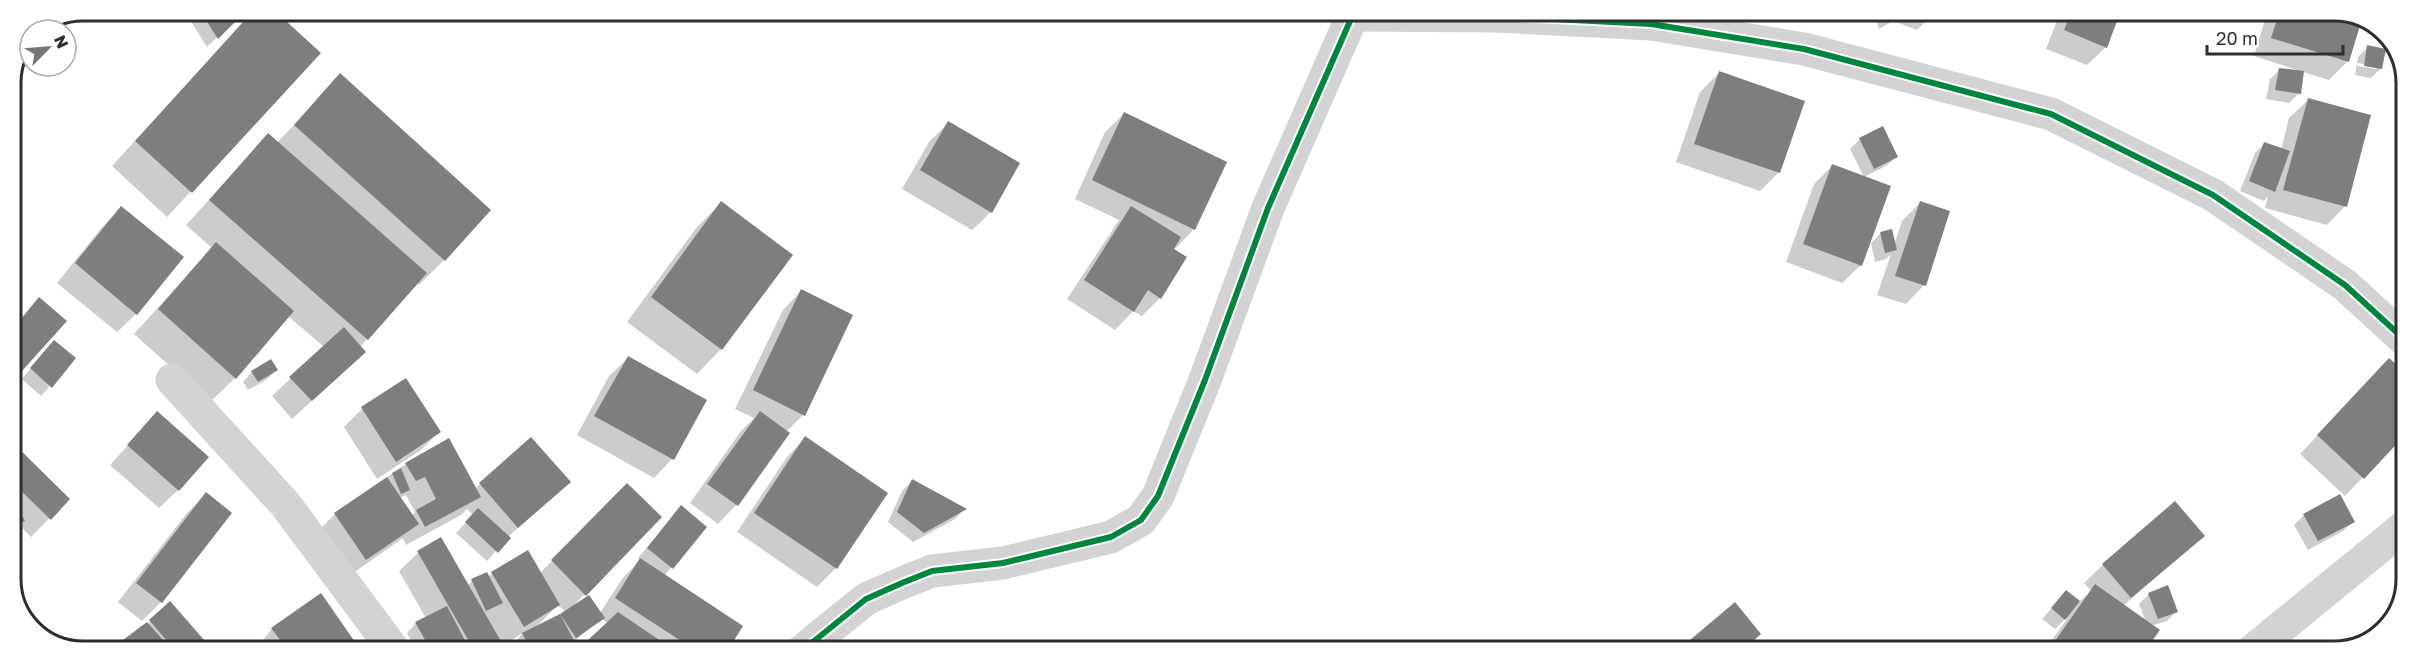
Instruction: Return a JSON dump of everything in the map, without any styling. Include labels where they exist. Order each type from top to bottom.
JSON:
[{"type":"street","points":[[814,641],[866,599],[902,583],[932,572],[1002,563],[1111,537],[1141,520],[1158,496],[1205,380],[1268,208],[1350,21]]},
{"type":"street","points":[[1592,21],[1651,24],[1804,49],[2051,114],[2213,195],[2345,285],[2396,332]]},
{"type":"street","points":[[172,380],[285,504],[386,641]]},
{"type":"street","points":[[2264,641],[2396,534]]},
{"type":"building","points":[[206,21],[236,21],[218,39]]},
{"type":"building","points":[[244,21],[286,21],[321,53],[192,193],[135,141]]},
{"type":"building","points":[[2068,21],[2117,21],[2107,48],[2064,30]]},
{"type":"building","points":[[2276,21],[2334,21],[2360,27],[2349,62],[2271,38]]},
{"type":"building","points":[[2367,45],[2386,49],[2382,69],[2364,66]]},
{"type":"building","points":[[2279,68],[2304,71],[2301,94],[2275,90]]},
{"type":"building","points":[[1719,71],[1805,101],[1780,173],[1694,144]]},
{"type":"building","points":[[340,73],[491,210],[445,261],[294,125]]},
{"type":"building","points":[[2308,98],[2371,115],[2347,207],[2283,190]]},
{"type":"building","points":[[1124,112],[1227,162],[1195,230],[1092,180]]},
{"type":"building","points":[[948,121],[1020,163],[992,213],[920,170]]},
{"type":"building","points":[[1883,126],[1898,157],[1874,169],[1859,138]]},
{"type":"building","points":[[268,133],[427,273],[368,340],[209,200]]},
{"type":"building","points":[[2264,142],[2290,151],[2275,192],[2249,181]]},
{"type":"building","points":[[1832,164],[1891,186],[1862,266],[1803,244]]},
{"type":"building","points":[[721,201],[793,255],[722,350],[651,297]]},
{"type":"building","points":[[1920,201],[1950,211],[1926,286],[1895,276]]},
{"type":"building","points":[[121,206],[184,257],[137,315],[75,263]]},
{"type":"building","points":[[1131,206],[1181,237],[1174,249],[1187,257],[1161,299],[1148,290],[1134,312],[1084,280]]},
{"type":"building","points":[[1892,229],[1897,250],[1885,253],[1880,232]]},
{"type":"building","points":[[216,242],[294,311],[236,379],[158,309]]},
{"type":"building","points":[[801,289],[853,315],[805,416],[753,390]]},
{"type":"building","points":[[39,297],[67,321],[22,371],[21,370],[21,319]]},
{"type":"building","points":[[344,327],[366,352],[312,401],[289,377]]},
{"type":"building","points":[[54,340],[76,358],[52,388],[30,368]]},
{"type":"building","points":[[628,356],[707,400],[674,460],[594,416]]},
{"type":"building","points":[[2389,358],[2396,364],[2396,445],[2364,479],[2317,435]]},
{"type":"building","points":[[271,359],[278,370],[258,382],[251,371]]},
{"type":"building","points":[[406,378],[441,432],[396,462],[361,407]]},
{"type":"building","points":[[157,411],[209,457],[179,491],[127,445]]},
{"type":"building","points":[[760,411],[790,433],[738,506],[707,484]]},
{"type":"building","points":[[805,436],[888,493],[837,569],[754,513]]},
{"type":"building","points":[[531,437],[571,482],[518,528],[479,483]]},
{"type":"building","points":[[449,438],[481,497],[425,527],[416,510],[436,499],[425,477],[416,481],[405,463]]},
{"type":"building","points":[[21,451],[70,499],[51,520],[21,491]]},
{"type":"building","points":[[401,468],[410,490],[401,494],[392,473]]},
{"type":"building","points":[[387,477],[419,524],[366,560],[334,513]]},
{"type":"building","points":[[912,479],[967,509],[924,533],[897,512]]},
{"type":"building","points":[[627,483],[662,517],[586,596],[551,560]]},
{"type":"building","points":[[206,492],[232,513],[162,603],[136,583]]},
{"type":"building","points":[[2340,494],[2355,522],[2318,541],[2303,514]]},
{"type":"building","points":[[2175,501],[2205,536],[2131,598],[2102,564]]},
{"type":"building","points":[[681,505],[707,527],[673,569],[647,548]]},
{"type":"building","points":[[478,508],[511,538],[498,553],[465,522]]},
{"type":"building","points":[[441,537],[501,641],[469,641],[417,551]]},
{"type":"building","points":[[528,550],[560,605],[524,627],[491,572]]},
{"type":"building","points":[[640,558],[743,626],[734,641],[681,641],[615,598]]},
{"type":"building","points":[[487,572],[503,603],[486,611],[471,579]]},
{"type":"building","points":[[2095,584],[2160,630],[2152,641],[2055,641]]},
{"type":"building","points":[[2168,585],[2178,612],[2158,619],[2148,593]]},
{"type":"building","points":[[2066,590],[2080,601],[2065,620],[2051,608]]},
{"type":"building","points":[[321,593],[354,641],[281,641],[271,628]]},
{"type":"building","points":[[589,595],[605,618],[576,638],[560,614]]},
{"type":"building","points":[[170,601],[205,641],[167,641],[149,620]]},
{"type":"building","points":[[1735,602],[1761,634],[1753,641],[1689,641]]},
{"type":"building","points":[[447,606],[465,641],[426,641],[415,622]]},
{"type":"building","points":[[618,612],[661,641],[587,641]]},
{"type":"building","points":[[560,614],[574,641],[526,641],[522,633]]},
{"type":"building","points":[[147,622],[164,641],[122,641]]},
{"type":"cycle path","points":[[814,641],[866,599],[932,571],[1003,563],[1111,537],[1141,520],[1158,496],[1205,380],[1268,208],[1350,21]]},
{"type":"cycle path","points":[[1592,21],[1651,24],[1804,49],[2051,114],[2213,195],[2345,285],[2396,332]]}]
